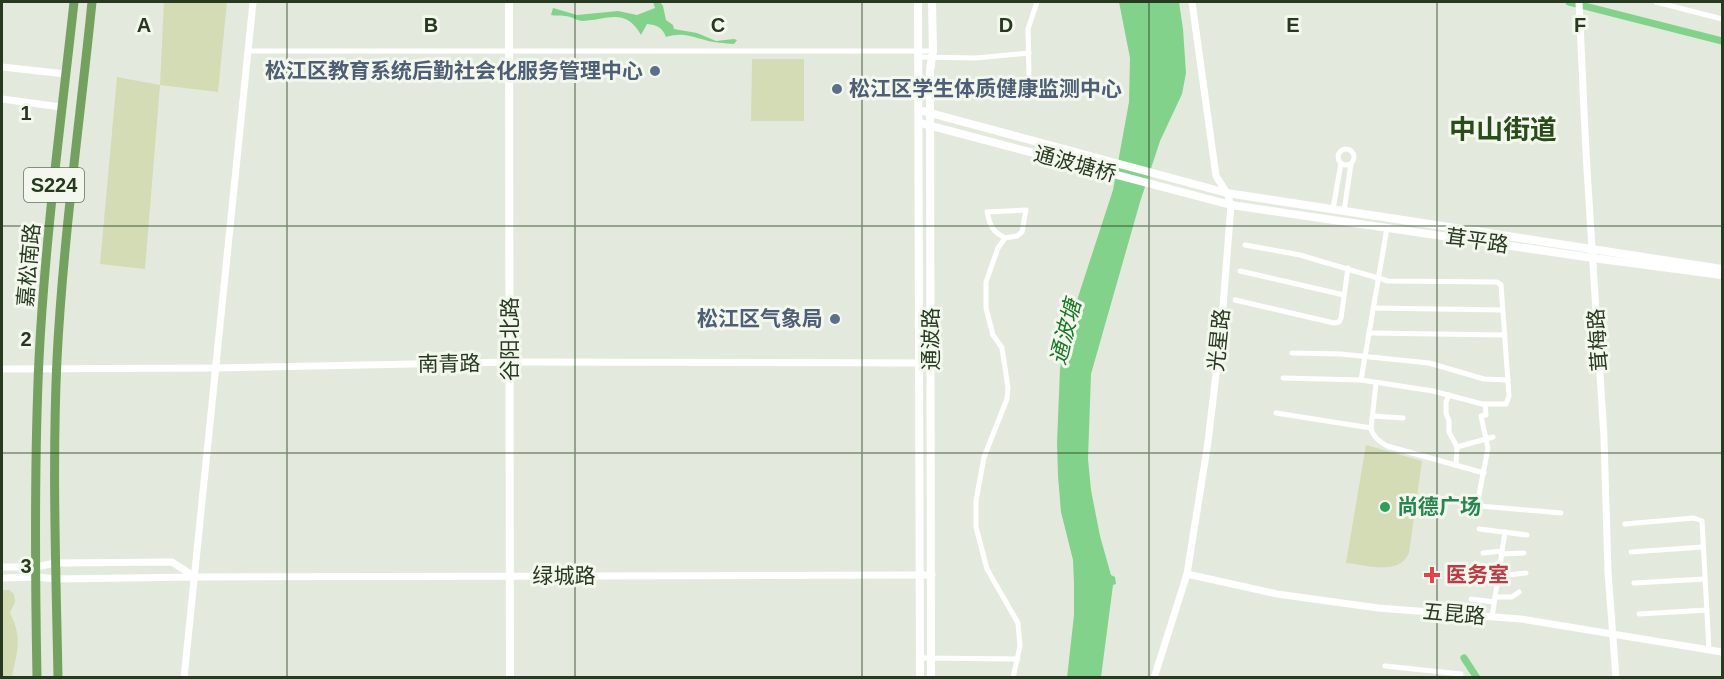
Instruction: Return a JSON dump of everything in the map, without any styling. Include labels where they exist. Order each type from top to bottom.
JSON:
[{"type":"main road","name":"嘉松南路","points":[[38,678],[36,567],[39,369],[61,107],[74,2]]},
{"type":"main road","name":"嘉松南路","points":[[58,678],[55,563],[57,369],[63,278],[92,2]]},
{"type":"main road","name":"谷阳北路","points":[[508,2],[510,50],[510,678]]},
{"type":"main road","name":"通波路","points":[[918,2],[921,363],[920,678]]},
{"type":"main road","name":"通波路","points":[[931,678],[932,2]]},
{"type":"main road","points":[[920,110],[1227,193],[1592,254],[1722,269]]},
{"type":"main road","name":"通波塘桥","points":[[920,123],[1231,205]]},
{"type":"main road","name":"茸平路","points":[[1231,205],[1387,228],[1592,254],[1722,275]]},
{"type":"street","points":[[184,678],[253,2]]},
{"type":"street","points":[[1029,74],[1028,29],[1037,2]]},
{"type":"street","name":"光星路","points":[[1154,678],[1186,574],[1209,442],[1231,205],[1227,193],[1216,176],[1192,2]]},
{"type":"street","name":"茸梅路","points":[[1579,2],[1604,438],[1608,572],[1616,678]]},
{"type":"street","points":[[1656,2],[1722,19]]},
{"type":"street","points":[[249,51],[510,50],[932,54],[976,58],[1029,53]]},
{"type":"street","points":[[2,67],[66,74]]},
{"type":"street","points":[[2,99],[61,107]]},
{"type":"street","points":[[1333,209],[1341,163],[1338,158],[1340,153],[1347,149],[1352,151],[1354,156],[1344,211]]},
{"type":"street","points":[[1341,163],[1351,164]]},
{"type":"street","points":[[1005,238],[990,227],[987,212],[1026,210],[1022,232],[1017,236],[1005,238],[998,248],[987,282],[986,308],[993,335],[1002,348],[1008,388],[1007,399],[984,457],[976,501],[976,527],[987,569],[1017,623],[1020,646],[1013,678]]},
{"type":"street","points":[[1361,380],[1387,228]]},
{"type":"street","points":[[1245,245],[1300,255],[1388,281],[1500,283],[1509,396],[1506,404],[1485,404],[1422,389],[1361,380],[1283,378]]},
{"type":"street","points":[[1235,300],[1334,323],[1339,322],[1348,268]]},
{"type":"street","points":[[1240,271],[1344,295]]},
{"type":"street","points":[[1374,308],[1503,310]]},
{"type":"street","points":[[1369,333],[1505,335]]},
{"type":"street","points":[[1292,353],[1365,356],[1430,363],[1484,379],[1508,380]]},
{"type":"street","name":"南青路","points":[[2,369],[216,368],[510,362],[932,363]]},
{"type":"street","points":[[1376,383],[1371,428],[1375,438],[1387,446],[1484,473]]},
{"type":"street","points":[[1449,395],[1445,406],[1449,421],[1448,428],[1458,447],[1456,465]]},
{"type":"street","points":[[1485,404],[1486,415],[1481,416],[1490,438],[1478,500],[1480,506],[1560,513]]},
{"type":"street","points":[[1276,413],[1371,428]]},
{"type":"street","points":[[1372,416],[1403,418]]},
{"type":"street","points":[[1458,447],[1490,438]]},
{"type":"street","points":[[1625,524],[1694,518],[1702,521],[1709,650]]},
{"type":"street","points":[[1479,529],[1527,535]]},
{"type":"street","points":[[1492,617],[1505,532]]},
{"type":"street","points":[[1631,552],[1703,547]]},
{"type":"street","points":[[1483,553],[1524,553]]},
{"type":"street","points":[[2,567],[36,567],[55,563],[172,562],[195,577]]},
{"type":"street","points":[[1476,574],[1526,573]]},
{"type":"street","name":"绿城路","points":[[2,578],[932,574]]},
{"type":"street","name":"五昆路","points":[[1186,574],[1277,594],[1378,608],[1521,620],[1722,652]]},
{"type":"street","points":[[1634,583],[1705,579]]},
{"type":"street","points":[[1471,599],[1512,597],[1519,592]]},
{"type":"street","points":[[1639,614],[1707,610]]},
{"type":"street","points":[[921,658],[1017,659]]},
{"type":"street","points":[[1385,666],[1453,675],[1461,674]]},
{"type":"shaded area","points":[[164,2],[227,2],[218,92],[160,85]]},
{"type":"shaded area","points":[[653,2],[660,2],[666,20],[673,25],[674,29],[697,33],[716,41],[737,40],[734,44],[712,42],[686,35],[666,37],[659,27],[647,24],[641,35],[635,26],[622,18],[583,21],[567,16],[551,15],[553,8],[577,15],[618,11],[637,15],[655,8]]},
{"type":"shaded area","points":[[1119,2],[1179,2],[1186,73],[1182,94],[1160,141],[1140,202],[1091,374],[1088,459],[1091,490],[1100,536],[1111,575],[1115,577],[1116,584],[1113,585],[1101,677],[1067,678],[1074,615],[1074,583],[1073,560],[1061,512],[1058,476],[1060,369],[1065,337],[1113,190],[1129,102],[1130,58]]},
{"type":"shaded area","points":[[752,59],[804,59],[804,121],[751,121]]},
{"type":"shaded area","points":[[117,77],[160,85],[145,269],[100,264]]},
{"type":"shaded area","name":"尚德广场","points":[[1366,445],[1422,461],[1409,553],[1398,565],[1390,567],[1346,563]]},
{"type":"shaded area","points":[[2,590],[9,590],[14,594],[15,602],[10,613],[18,638],[12,677],[2,677]]},
{"type":"waterway","points":[[1569,2],[1722,41]]},
{"type":"waterway","points":[[1464,658],[1477,678]]},
{"type":"place","name":"松江区教育系统后勤社会化服务管理中心","points":[[655,71]]},
{"type":"place","name":"松江区学生体质健康监测中心","points":[[837,89]]},
{"type":"place","name":"松江区气象局","points":[[835,319]]},
{"type":"place","name":"尚德广场","points":[[1385,507]]},
{"type":"place","name":"医务室","points":[[1432,575]]},
{"type":"district","name":"中山街道","points":[[1503,130]]},
{"type":"water label","name":"通波塘","points":[[1065,332]]}]
